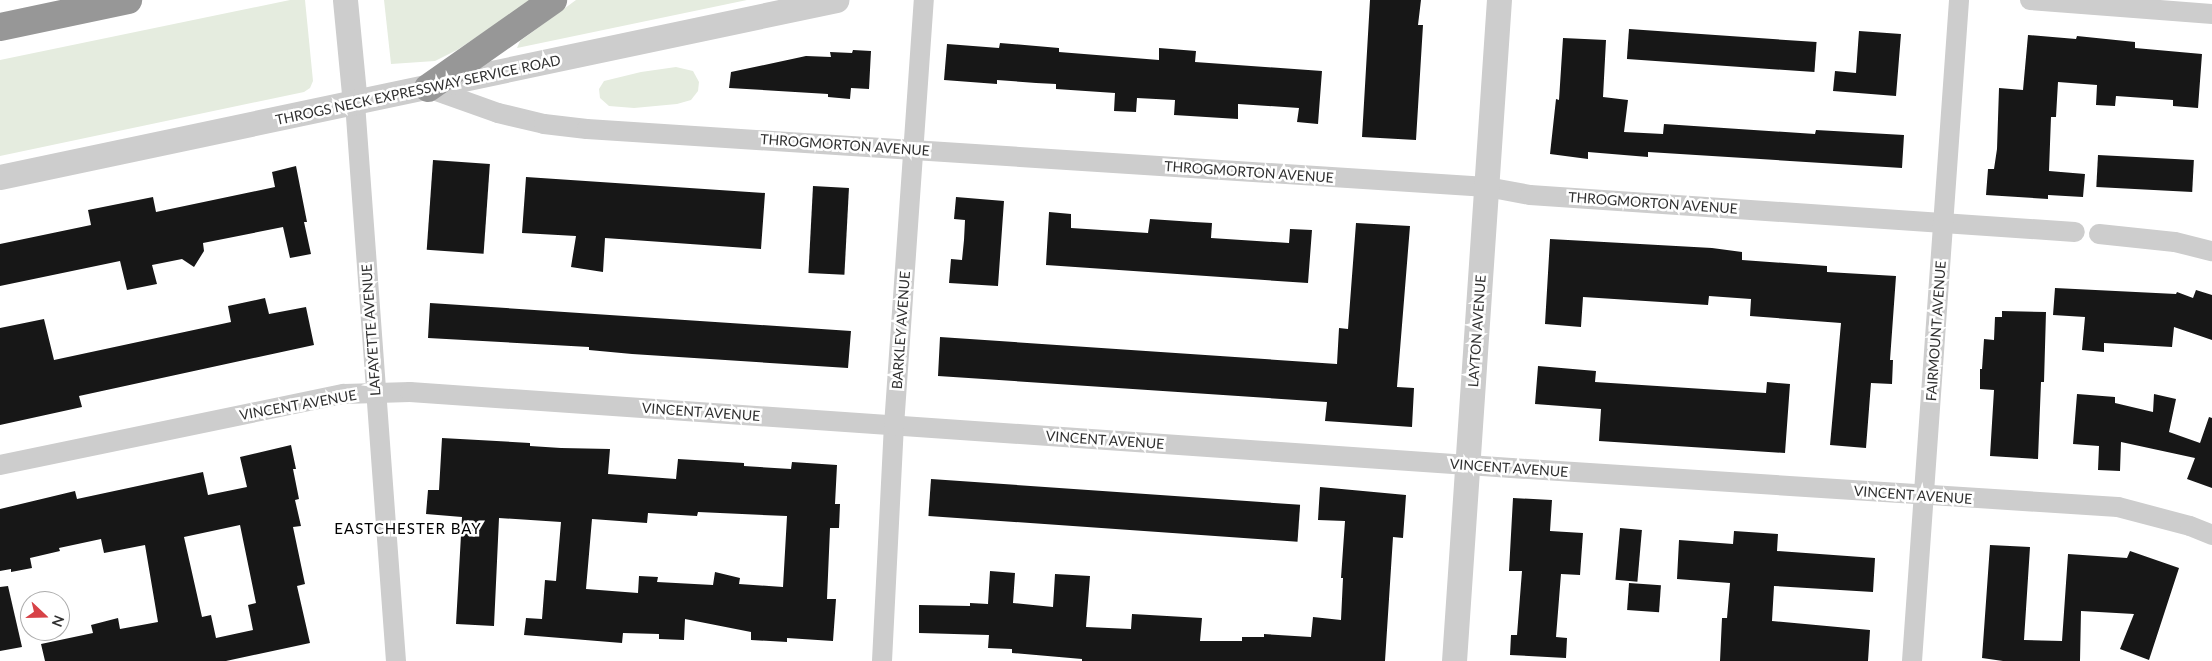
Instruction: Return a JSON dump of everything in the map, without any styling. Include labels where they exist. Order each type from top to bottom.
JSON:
[{"type":"highway","points":[[0,27],[128,0]]},
{"type":"highway","points":[[428,88],[553,0]]},
{"type":"street","name":"THROGS NECK EXPRESSWAY SERVICE ROAD","points":[[0,177],[428,88],[836,0]]},
{"type":"street","name":"BARKLEY AVENUE","points":[[882,661],[894,426],[924,0]]},
{"type":"street","name":"LAYTON AVENUE","points":[[1454,661],[1499,0]]},
{"type":"street","name":"FAIRMOUNT AVENUE","points":[[1912,661],[1959,0]]},
{"type":"street","points":[[2030,0],[2212,14]]},
{"type":"street","name":"LAFAYETTE AVENUE","points":[[346,10],[355,103],[396,661]]},
{"type":"street","name":"THROGMORTON AVENUE","points":[[428,88],[498,113],[565,127],[1486,187],[1530,195],[2075,232]]},
{"type":"street","points":[[2099,234],[2175,242],[2212,251]]},
{"type":"street","name":"VINCENT AVENUE","points":[[0,465],[344,394],[410,392],[1925,496],[2118,507],[2190,526],[2212,535]]},
{"type":"shaded area","points":[[290,0],[305,0],[313,81],[310,88],[304,92],[0,156],[0,60]]},
{"type":"shaded area","points":[[384,0],[532,0],[457,50],[435,61],[391,64]]},
{"type":"shaded area","points":[[576,0],[747,0],[517,48],[520,41]]},
{"type":"shaded area","points":[[676,67],[693,71],[699,82],[698,91],[691,100],[677,104],[634,108],[609,106],[600,98],[599,89],[604,81],[641,72]]},
{"type":"building","points":[[1370,0],[1421,0],[1418,25],[1423,25],[1416,140],[1362,137]]},
{"type":"building","points":[[1629,29],[1817,42],[1814,72],[1627,59]]},
{"type":"building","points":[[1859,31],[1901,34],[1896,96],[1833,91],[1835,71],[1856,73]]},
{"type":"building","points":[[2028,35],[2076,39],[2077,36],[2135,42],[2135,48],[2202,54],[2198,108],[2173,106],[2173,100],[2116,96],[2115,106],[2096,105],[2097,85],[2058,82],[2056,117],[2051,117],[2049,171],[2085,174],[2083,197],[2048,195],[2048,199],[1986,195],[1988,169],[1994,169],[1997,149],[1999,88],[2023,90]]},
{"type":"building","points":[[1563,38],[1606,40],[1603,97],[1628,100],[1624,132],[1663,134],[1664,124],[1815,134],[1816,130],[1904,135],[1902,168],[1648,152],[1648,157],[1588,152],[1588,159],[1550,154],[1556,99],[1559,100]]},
{"type":"building","points":[[1000,43],[1059,48],[1059,52],[1159,60],[1159,48],[1196,51],[1195,62],[1322,71],[1318,124],[1297,122],[1299,108],[1238,104],[1238,119],[1174,115],[1175,100],[1137,98],[1136,112],[1114,111],[1115,93],[1056,89],[1056,84],[997,80],[997,84],[944,80],[947,44],[999,48]]},
{"type":"building","points":[[853,50],[871,51],[869,89],[851,88],[850,99],[828,97],[828,94],[729,88],[731,72],[806,56],[831,57],[830,52],[852,53]]},
{"type":"building","points":[[2098,155],[2194,160],[2192,192],[2096,187]]},
{"type":"building","points":[[433,160],[490,164],[484,254],[427,250]]},
{"type":"building","points":[[296,166],[307,222],[304,222],[311,254],[290,258],[283,227],[203,243],[204,251],[194,267],[182,259],[152,265],[157,284],[127,290],[120,261],[0,286],[0,244],[91,225],[88,210],[153,197],[156,212],[275,187],[272,172]]},
{"type":"building","points":[[526,177],[765,193],[761,249],[605,238],[603,272],[571,267],[576,236],[522,233]]},
{"type":"building","points":[[813,186],[849,188],[844,275],[808,273]]},
{"type":"building","points":[[956,197],[1004,201],[998,286],[949,283],[951,259],[962,260],[964,240],[965,220],[954,219]]},
{"type":"building","points":[[1049,212],[1071,214],[1071,228],[1148,233],[1150,219],[1212,223],[1211,238],[1289,243],[1290,229],[1312,230],[1308,283],[1046,265]]},
{"type":"building","points":[[1356,223],[1410,226],[1397,387],[1414,388],[1412,427],[1325,421],[1327,402],[938,376],[940,337],[1337,364],[1339,328],[1348,329]]},
{"type":"building","points":[[1550,239],[1712,248],[1742,252],[1742,260],[1827,266],[1827,272],[1896,276],[1890,360],[1893,360],[1892,384],[1871,383],[1866,448],[1830,445],[1841,323],[1750,316],[1751,299],[1709,296],[1708,305],[1583,297],[1581,327],[1545,324]]},
{"type":"building","points":[[2055,288],[2176,294],[2177,292],[2193,298],[2196,290],[2212,295],[2212,340],[2174,327],[2172,347],[2104,343],[2104,352],[2082,350],[2085,317],[2053,315]]},
{"type":"building","points":[[265,298],[269,314],[306,307],[314,345],[79,396],[82,407],[0,425],[0,328],[44,319],[54,360],[231,322],[228,306]]},
{"type":"building","points":[[430,303],[851,331],[848,368],[632,354],[589,350],[589,347],[428,338]]},
{"type":"building","points":[[2002,311],[2046,312],[2044,382],[2041,382],[2038,459],[1990,456],[1994,390],[1980,389],[1980,369],[1982,369],[1984,339],[1994,340],[1995,317],[2002,317]]},
{"type":"building","points":[[1538,366],[1596,371],[1595,382],[1766,393],[1767,382],[1790,384],[1785,453],[1599,441],[1601,409],[1535,404]]},
{"type":"building","points":[[2077,394],[2115,397],[2115,403],[2153,412],[2154,394],[2176,399],[2169,432],[2200,443],[2209,417],[2212,418],[2212,488],[2187,479],[2195,458],[2121,442],[2120,471],[2098,470],[2099,446],[2073,444]]},
{"type":"building","points":[[442,438],[530,443],[530,446],[610,449],[608,474],[676,479],[678,459],[744,463],[744,466],[791,469],[792,462],[837,465],[835,504],[840,504],[839,528],[830,528],[827,599],[836,599],[833,641],[787,638],[787,642],[751,640],[751,632],[685,619],[684,640],[659,639],[659,634],[623,633],[622,643],[524,635],[526,618],[542,619],[545,580],[556,581],[561,522],[499,518],[494,626],[456,624],[462,517],[426,514],[428,490],[439,490]],"holes":[[[698,512],[787,516],[783,587],[739,584],[740,578],[715,572],[713,585],[657,582],[658,577],[639,576],[638,593],[586,589],[592,519],[647,523],[648,513],[697,516]]]},
{"type":"building","points":[[291,445],[296,469],[293,469],[299,499],[295,500],[301,526],[293,527],[305,584],[297,586],[310,643],[226,661],[45,661],[41,644],[55,641],[70,641],[70,638],[93,633],[91,625],[118,618],[120,629],[158,622],[145,545],[104,553],[101,539],[59,548],[60,551],[30,558],[32,568],[11,572],[11,569],[0,571],[0,509],[75,491],[77,499],[203,472],[208,495],[247,487],[240,457]],"holes":[[[240,525],[256,603],[248,605],[253,630],[216,638],[211,615],[202,617],[184,537]]]},
{"type":"building","points":[[931,479],[1300,505],[1298,542],[928,516]]},
{"type":"building","points":[[1320,487],[1406,495],[1403,538],[1393,537],[1385,661],[1082,661],[1082,659],[1012,653],[1012,649],[988,648],[989,635],[919,633],[919,605],[970,606],[970,603],[988,604],[990,571],[1015,573],[1013,603],[1053,607],[1055,574],[1090,576],[1086,627],[1131,629],[1132,614],[1202,618],[1200,641],[1242,641],[1242,637],[1264,637],[1264,634],[1311,637],[1313,617],[1341,620],[1343,578],[1341,578],[1345,521],[1318,520]]},
{"type":"building","points":[[1513,498],[1552,500],[1550,531],[1583,533],[1580,575],[1561,574],[1556,637],[1567,638],[1566,658],[1510,655],[1511,635],[1517,635],[1522,571],[1509,571]]},
{"type":"building","points":[[1620,528],[1642,530],[1637,582],[1615,580]]},
{"type":"building","points":[[1734,531],[1778,534],[1777,551],[1875,558],[1873,592],[1774,586],[1772,621],[1870,630],[1868,661],[1720,661],[1722,618],[1727,618],[1730,583],[1677,579],[1679,540],[1733,544]]},
{"type":"building","points":[[1990,545],[2030,547],[2024,640],[2062,641],[2068,554],[2127,558],[2130,551],[2179,568],[2149,660],[2120,649],[2134,614],[2081,611],[2080,661],[2003,661],[1982,658]]},
{"type":"building","points":[[1629,583],[1661,585],[1659,612],[1627,610]]},
{"type":"building","points":[[8,586],[22,647],[0,651],[0,587]]},
{"type":"district","name":"EASTCHESTER BAY","points":[[408,529]]}]
